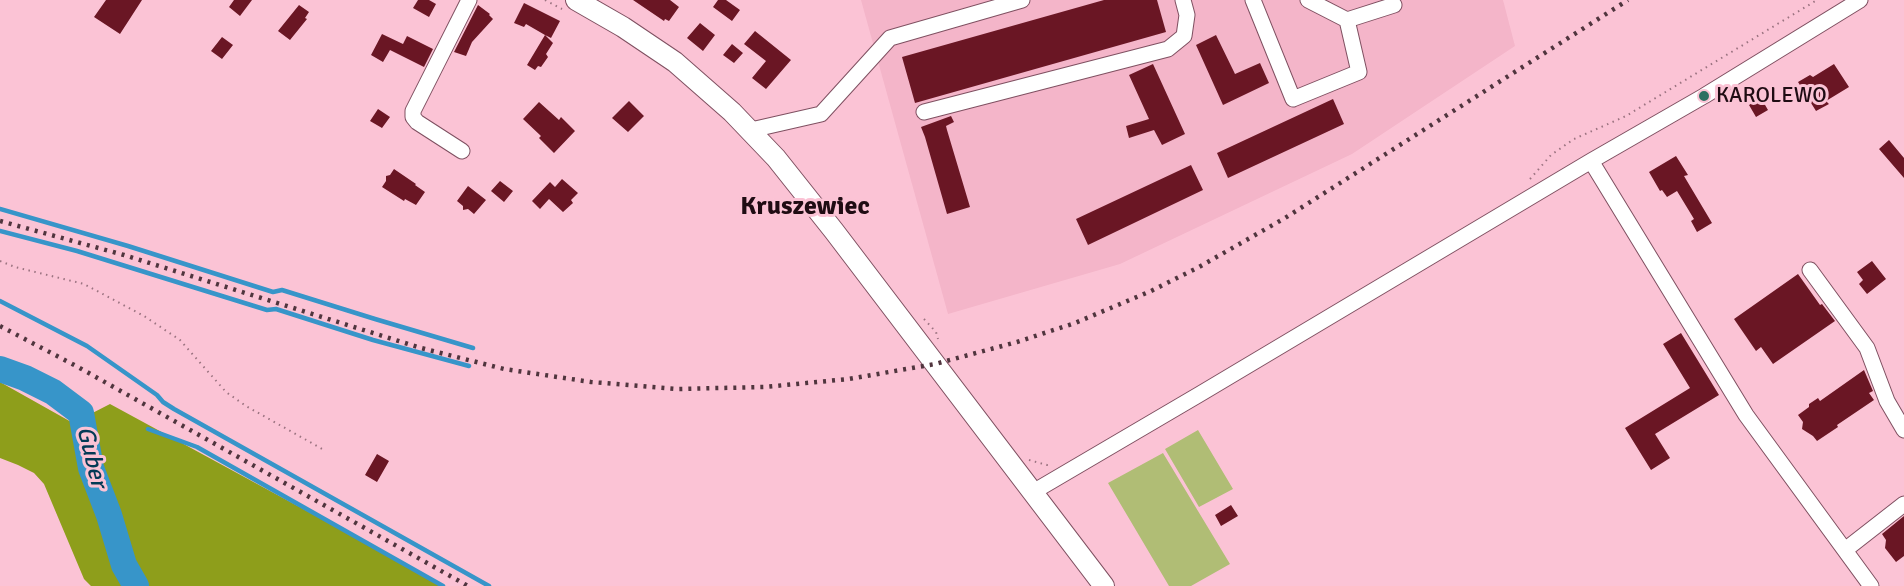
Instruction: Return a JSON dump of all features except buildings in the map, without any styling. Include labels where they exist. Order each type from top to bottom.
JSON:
[{"type":"main road","points":[[576,0],[675,62],[751,130],[807,196],[1104,586]]},
{"type":"street","points":[[462,152],[417,122],[413,117],[413,111],[469,0]]},
{"type":"street","points":[[751,130],[821,114],[890,38],[1022,0]]},
{"type":"street","points":[[924,112],[1168,49],[1184,36],[1187,15],[1183,0]]},
{"type":"street","points":[[1253,0],[1293,99],[1359,72],[1347,20]]},
{"type":"street","points":[[1308,0],[1347,20],[1394,5]]},
{"type":"street","points":[[1033,492],[1704,96],[1860,0]]},
{"type":"street","points":[[1591,161],[1746,416],[1871,586]]},
{"type":"street","points":[[1810,270],[1867,348],[1887,401],[1904,430]]},
{"type":"street","points":[[1845,550],[1904,504]]},
{"type":"path","points":[[1527,183],[1551,156],[1574,139],[1626,116],[1817,0]]},
{"type":"path","points":[[0,261],[15,267],[84,284],[144,315],[180,340],[226,392],[246,406],[324,450]]},
{"type":"shaded area","points":[[861,0],[1503,0],[1515,46],[1352,154],[1120,264],[948,314]]},
{"type":"green space","points":[[0,382],[73,423],[110,404],[445,586],[91,586],[84,579],[44,484],[34,473],[0,458]]},
{"type":"green space","points":[[1198,430],[1233,489],[1199,507],[1165,449]]},
{"type":"green space","points":[[1163,453],[1230,564],[1191,586],[1169,586],[1108,483]]},
{"type":"waterway","points":[[0,209],[128,246],[273,292],[282,290],[473,348]]},
{"type":"waterway","points":[[0,231],[77,251],[267,310],[276,309],[373,340],[469,366]]},
{"type":"waterway","points":[[0,301],[87,346],[174,409],[489,586]]},
{"type":"waterway","name":"Guber","points":[[0,369],[53,392],[81,413],[91,468],[109,515],[124,565],[136,586]]},
{"type":"waterway","points":[[148,429],[197,447],[443,586]]},
{"type":"waterway","name":"Guber","points":[[86,441],[92,440]]},
{"type":"railway","points":[[0,221],[124,255],[421,348],[504,369],[591,382],[677,389],[764,387],[849,379],[935,364],[1017,342],[1075,323],[1151,291],[1199,267],[1285,218],[1628,0]]},
{"type":"railway","points":[[0,326],[78,367],[468,586]]},
{"type":"place","name":"KAROLEWO","points":[[1704,96]]},
{"type":"district","name":"Kruszewiec","points":[[805,207]]}]
